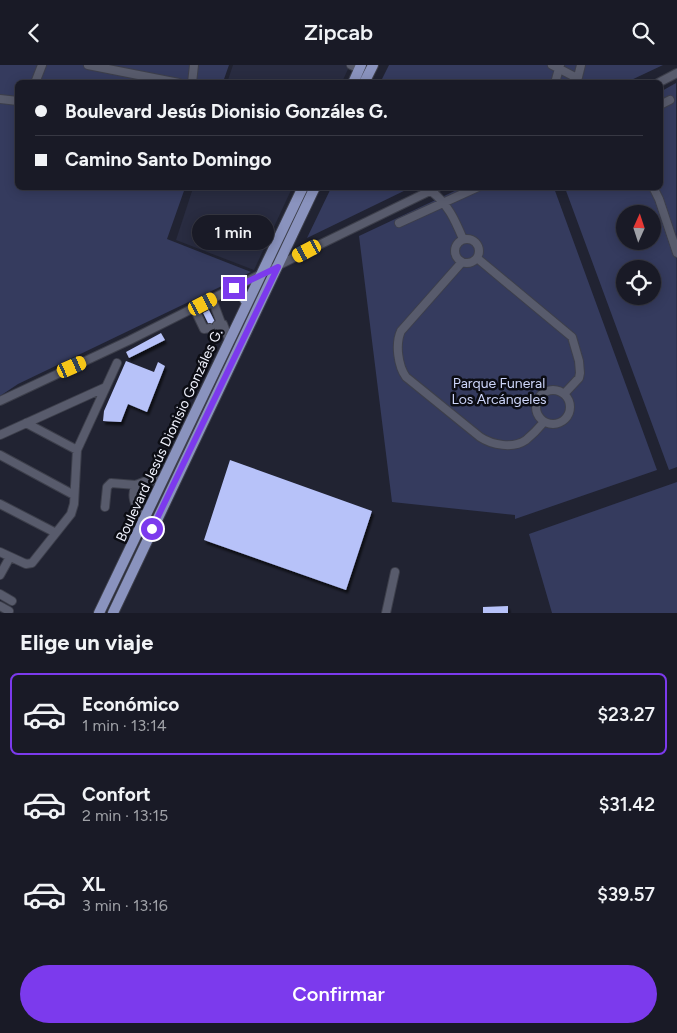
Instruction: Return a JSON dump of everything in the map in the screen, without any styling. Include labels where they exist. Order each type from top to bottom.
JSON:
[{"type":"main road","points":[[366,80],[373,65]]},
{"type":"main road","points":[[353,80],[357,66]]},
{"type":"main road","name":"Boulevard Jesús Dionisio Gonzáles G.","points":[[99,613],[302,190]]},
{"type":"main road","name":"Boulevard Jesús Dionisio Gonzáles G.","points":[[112,613],[314,190]]},
{"type":"main road","points":[[234,288],[240,291],[247,303]]},
{"type":"street","points":[[36,80],[42,65]]},
{"type":"street","points":[[88,65],[164,80]]},
{"type":"street","points":[[192,80],[194,65]]},
{"type":"street","points":[[555,80],[557,66],[577,80],[582,65]]},
{"type":"street","points":[[663,80],[677,73]]},
{"type":"street","points":[[0,99],[15,101]]},
{"type":"street","points":[[663,104],[670,100]]},
{"type":"street","points":[[0,401],[194,309],[432,190]]},
{"type":"street","points":[[435,190],[453,217],[463,239]]},
{"type":"street","points":[[399,223],[472,190]]},
{"type":"street","points":[[654,190],[677,253]]},
{"type":"street","points":[[463,239],[471,239],[477,243],[480,251],[477,258],[470,262],[462,261],[455,252],[457,245],[463,239]]},
{"type":"street","points":[[477,258],[572,337],[579,361],[580,373],[579,378],[564,394]]},
{"type":"street","points":[[462,261],[400,331],[398,344],[402,370],[406,377],[480,437],[491,443],[511,444],[523,441],[543,423]]},
{"type":"street","points":[[212,299],[216,325]]},
{"type":"street","points":[[194,309],[204,329],[223,325],[229,339]]},
{"type":"street","points":[[0,552],[26,564],[32,563],[71,514],[77,450],[118,363]]},
{"type":"street","points":[[0,435],[106,387]]},
{"type":"street","points":[[554,390],[564,394],[570,404],[568,416],[559,424],[543,423],[536,412],[535,406],[540,396],[554,390]]},
{"type":"street","points":[[26,423],[77,450]]},
{"type":"street","points":[[0,455],[74,495]]},
{"type":"street","points":[[105,507],[107,487],[111,483],[136,485],[146,481],[163,479]]},
{"type":"street","points":[[136,485],[133,490],[133,498],[143,520]]},
{"type":"street","points":[[1,507],[56,533]]},
{"type":"street","points":[[0,575],[10,557]]},
{"type":"street","points":[[386,613],[395,572]]},
{"type":"street","points":[[0,594],[12,601]]},
{"type":"street","points":[[0,606],[9,611]]},
{"type":"shaded area","points":[[233,65],[350,65],[343,80],[228,80]]},
{"type":"shaded area","points":[[192,190],[291,190],[254,270],[176,240]]},
{"type":"green space","points":[[0,65],[229,65],[224,80],[15,80],[15,190],[184,190],[167,239],[251,272],[18,384],[0,396]]},
{"type":"green space","points":[[389,65],[663,65],[631,80],[382,80]]},
{"type":"green space","points":[[676,83],[677,467],[669,470],[566,190],[663,190],[663,90]]},
{"type":"green space","points":[[330,190],[406,190],[307,238]]},
{"type":"green space","name":"Parque Funeral Los Arcángeles","points":[[457,190],[555,190],[657,470],[515,519],[515,515],[392,502],[359,236]]},
{"type":"green space","points":[[677,482],[677,613],[552,613],[529,534]]},
{"type":"building","points":[[209,310],[218,328],[212,331],[203,313]]},
{"type":"building","points":[[161,333],[165,340],[129,358],[126,352]]},
{"type":"building","points":[[126,361],[154,372],[158,362],[165,366],[147,412],[128,404],[121,422],[103,421],[104,411]]},
{"type":"building","points":[[230,460],[372,511],[346,590],[204,540]]},
{"type":"building","points":[[508,606],[508,613],[483,613],[483,607]]},
{"type":"route","points":[[152,529],[278,267],[234,288]]}]
